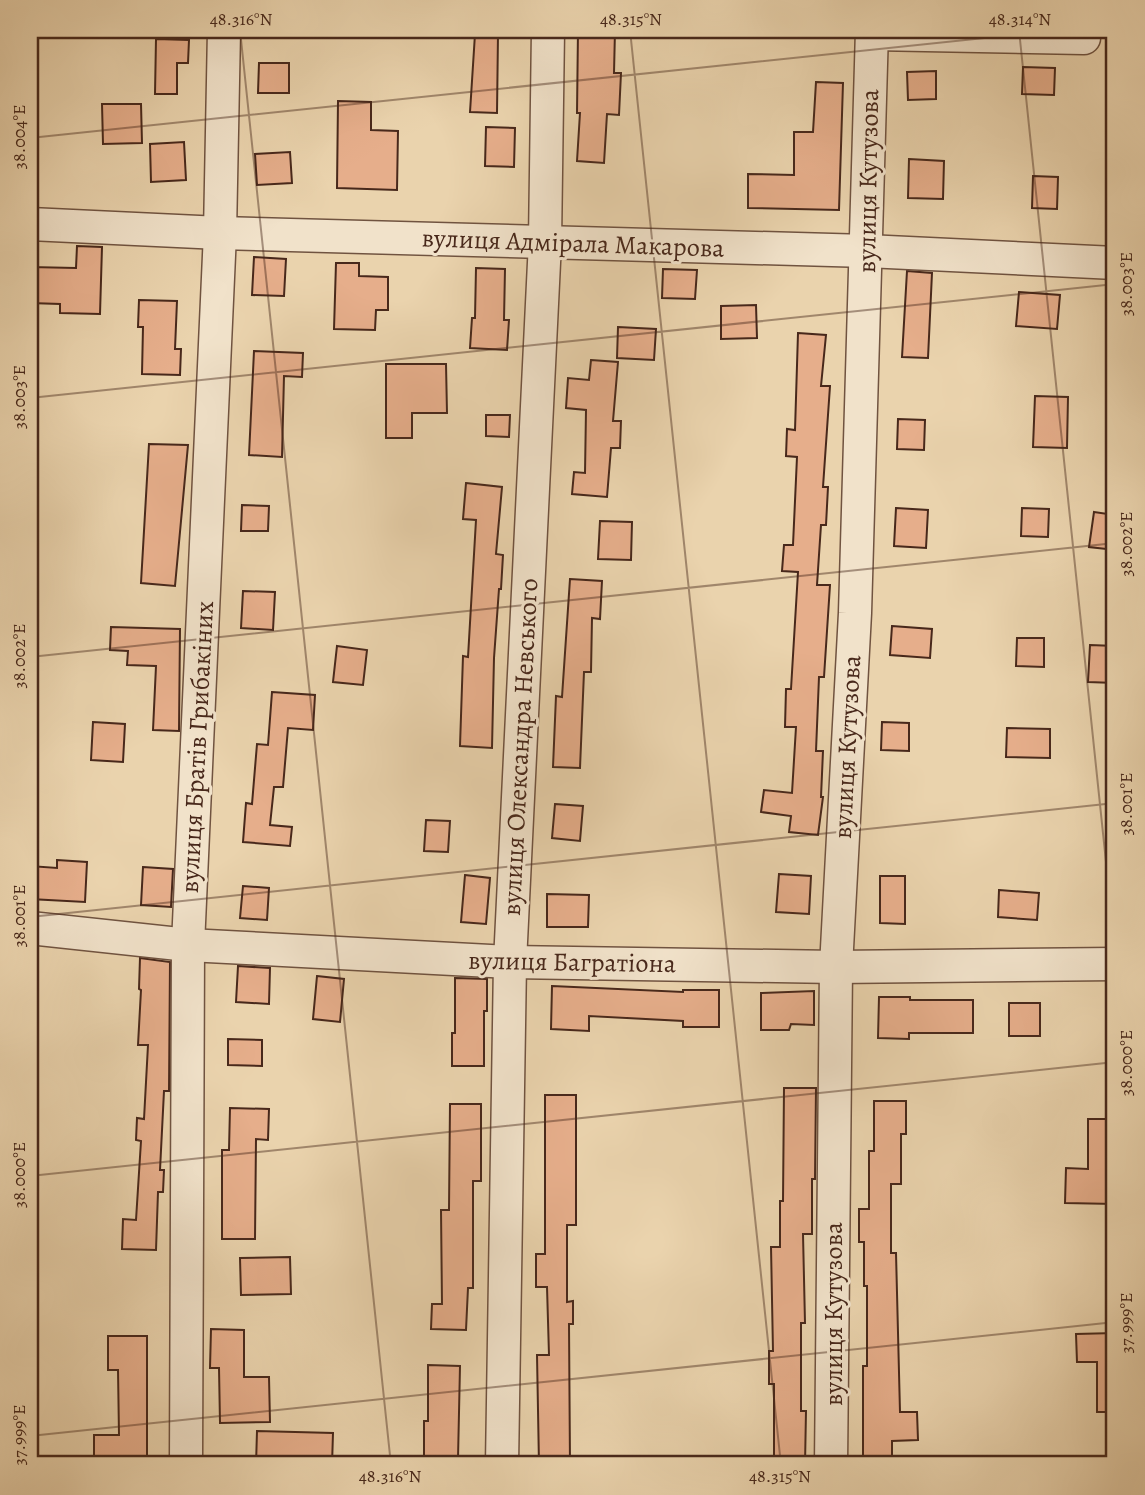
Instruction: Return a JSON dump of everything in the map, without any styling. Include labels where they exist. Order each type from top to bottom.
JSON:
[{"type":"street","name":"вулиця Братів Грибакіних","points":[[186,1465],[188,945],[220,233],[224,30]]},
{"type":"street","name":"вулиця Олександра Невського","points":[[502,1465],[510,962],[545,242],[548,30]]},
{"type":"street","points":[[872,32],[1084,38],[1084,30]]},
{"type":"street","name":"вулиця Кутузова","points":[[831,1465],[836,967],[855,612],[872,32]]},
{"type":"street","name":"вулиця Адмірала Макарова","points":[[30,224],[220,233],[867,251],[1115,263]]},
{"type":"street","name":"вулиця Багратіона","points":[[30,928],[188,945],[510,962],[836,967],[1115,964]]},
{"type":"building","points":[[578,30],[615,30],[614,73],[621,73],[619,115],[607,114],[604,163],[577,161],[580,113],[577,113]]},
{"type":"building","points":[[475,34],[498,34],[497,113],[470,112]]},
{"type":"building","points":[[156,39],[189,40],[188,63],[177,63],[177,94],[155,94]]},
{"type":"building","points":[[259,63],[289,63],[289,93],[258,93]]},
{"type":"building","points":[[1023,67],[1055,68],[1054,95],[1022,94]]},
{"type":"building","points":[[936,71],[936,99],[908,100],[907,72]]},
{"type":"building","points":[[816,82],[843,83],[839,210],[748,208],[748,174],[794,175],[794,132],[813,132]]},
{"type":"building","points":[[338,101],[371,102],[371,130],[398,131],[397,190],[337,188]]},
{"type":"building","points":[[102,104],[141,104],[142,143],[103,144]]},
{"type":"building","points":[[486,127],[515,128],[514,167],[485,166]]},
{"type":"building","points":[[184,142],[186,180],[151,182],[150,144]]},
{"type":"building","points":[[290,152],[292,183],[257,185],[255,154]]},
{"type":"building","points":[[909,159],[944,161],[943,199],[908,198]]},
{"type":"building","points":[[1033,176],[1058,177],[1057,209],[1032,208]]},
{"type":"building","points":[[77,246],[102,247],[100,314],[60,313],[60,304],[30,303],[30,267],[76,268]]},
{"type":"building","points":[[254,257],[286,259],[284,296],[252,295]]},
{"type":"building","points":[[336,263],[359,263],[359,276],[388,277],[388,310],[376,310],[375,330],[334,329]]},
{"type":"building","points":[[476,268],[505,269],[504,320],[509,320],[507,350],[470,348],[472,318],[475,318]]},
{"type":"building","points":[[663,269],[697,270],[695,299],[662,298]]},
{"type":"building","points":[[907,271],[932,273],[928,358],[902,357]]},
{"type":"building","points":[[1019,292],[1060,295],[1057,329],[1016,326]]},
{"type":"building","points":[[139,300],[177,301],[175,349],[181,349],[180,375],[142,374],[143,327],[138,327]]},
{"type":"building","points":[[756,305],[757,338],[721,339],[721,306]]},
{"type":"building","points":[[618,327],[656,329],[654,360],[617,358]]},
{"type":"building","points":[[798,333],[826,335],[821,386],[830,386],[823,487],[828,487],[826,525],[821,525],[817,585],[830,585],[824,677],[819,677],[816,751],[823,751],[823,797],[818,835],[789,832],[791,816],[761,812],[764,790],[792,793],[796,727],[785,727],[786,689],[791,689],[798,572],[782,571],[784,545],[793,545],[797,457],[786,456],[787,429],[795,430]]},
{"type":"building","points":[[254,351],[303,353],[302,377],[284,376],[282,457],[249,455]]},
{"type":"building","points":[[591,360],[618,362],[613,421],[621,421],[620,448],[611,448],[607,497],[572,494],[574,472],[585,473],[586,410],[566,408],[568,378],[589,380]]},
{"type":"building","points":[[386,364],[446,364],[447,413],[412,413],[412,438],[386,438]]},
{"type":"building","points":[[1035,396],[1068,397],[1067,448],[1033,447]]},
{"type":"building","points":[[486,415],[510,415],[509,437],[486,436]]},
{"type":"building","points":[[898,419],[925,420],[924,450],[897,449]]},
{"type":"building","points":[[149,444],[188,445],[175,586],[141,583]]},
{"type":"building","points":[[466,483],[502,487],[496,554],[503,555],[494,658],[492,748],[460,746],[463,656],[468,657],[476,520],[463,519]]},
{"type":"building","points":[[242,505],[269,506],[268,531],[241,531]]},
{"type":"building","points":[[896,508],[928,510],[926,548],[894,546]]},
{"type":"building","points":[[1022,508],[1049,509],[1048,537],[1021,536]]},
{"type":"building","points":[[1094,512],[1115,515],[1115,550],[1089,547]]},
{"type":"building","points":[[600,521],[632,522],[631,560],[598,559]]},
{"type":"building","points":[[570,579],[602,581],[600,619],[592,618],[591,672],[584,672],[580,768],[553,767],[556,696],[562,697]]},
{"type":"building","points":[[243,591],[275,592],[273,630],[241,628]]},
{"type":"building","points":[[892,626],[932,629],[930,658],[890,655]]},
{"type":"building","points":[[111,627],[180,629],[179,731],[153,730],[156,666],[127,665],[128,651],[110,650]]},
{"type":"building","points":[[1017,638],[1044,638],[1044,667],[1016,666]]},
{"type":"building","points":[[1090,645],[1115,646],[1115,683],[1088,682]]},
{"type":"building","points":[[337,646],[367,650],[363,685],[333,682]]},
{"type":"building","points":[[272,692],[315,695],[313,730],[288,728],[283,787],[274,787],[270,825],[292,827],[290,846],[243,842],[246,803],[252,804],[257,744],[268,745]]},
{"type":"building","points":[[93,722],[125,724],[123,762],[91,760]]},
{"type":"building","points":[[882,722],[909,723],[909,751],[881,750]]},
{"type":"building","points":[[1007,728],[1050,729],[1050,758],[1006,757]]},
{"type":"building","points":[[555,804],[583,806],[580,841],[552,838]]},
{"type":"building","points":[[426,820],[450,821],[448,852],[424,851]]},
{"type":"building","points":[[57,860],[87,862],[85,902],[30,899],[30,866],[57,868]]},
{"type":"building","points":[[143,867],[173,869],[171,907],[141,905]]},
{"type":"building","points":[[779,874],[811,876],[809,914],[776,912]]},
{"type":"building","points":[[465,875],[490,878],[486,924],[461,922]]},
{"type":"building","points":[[880,876],[905,876],[905,924],[880,923]]},
{"type":"building","points":[[243,886],[269,888],[267,920],[240,918]]},
{"type":"building","points":[[999,890],[1039,893],[1037,920],[998,917]]},
{"type":"building","points":[[547,894],[589,895],[588,927],[547,927]]},
{"type":"building","points":[[140,958],[170,962],[169,1091],[164,1091],[160,1170],[164,1170],[163,1192],[158,1192],[156,1250],[122,1249],[123,1219],[136,1220],[141,1141],[136,1140],[137,1118],[144,1119],[148,1045],[138,1045]]},
{"type":"building","points":[[238,966],[270,968],[269,1004],[236,1002]]},
{"type":"building","points":[[317,976],[344,979],[340,1022],[313,1019]]},
{"type":"building","points":[[455,978],[487,979],[484,1066],[452,1066]]},
{"type":"building","points":[[552,986],[683,992],[719,990],[719,1027],[683,1027],[683,1021],[589,1016],[589,1031],[551,1029]]},
{"type":"building","points":[[814,991],[814,1025],[791,1024],[789,1030],[761,1030],[761,993]]},
{"type":"building","points":[[879,997],[973,1000],[973,1033],[909,1033],[909,1039],[878,1038]]},
{"type":"building","points":[[1009,1003],[1040,1003],[1040,1036],[1009,1036]]},
{"type":"building","points":[[228,1039],[262,1040],[262,1066],[228,1065]]},
{"type":"building","points":[[784,1088],[816,1088],[812,1234],[803,1234],[805,1323],[801,1323],[801,1411],[806,1411],[805,1465],[774,1465],[774,1384],[769,1384],[769,1351],[773,1351],[771,1247],[780,1247]]},
{"type":"building","points":[[545,1095],[576,1095],[576,1225],[567,1225],[567,1302],[573,1301],[573,1324],[569,1324],[570,1465],[539,1465],[537,1355],[549,1355],[547,1287],[536,1287],[536,1254],[545,1254]]},
{"type":"building","points":[[874,1101],[906,1101],[906,1134],[901,1134],[901,1184],[891,1184],[891,1253],[896,1253],[900,1412],[917,1412],[918,1440],[892,1441],[892,1465],[863,1465],[863,1366],[867,1366],[867,1286],[864,1286],[864,1242],[859,1242],[859,1209],[869,1209],[869,1151],[874,1151]]},
{"type":"building","points":[[450,1104],[481,1104],[481,1181],[473,1181],[473,1288],[468,1288],[466,1330],[431,1329],[432,1304],[442,1304],[441,1210],[449,1210]]},
{"type":"building","points":[[230,1108],[269,1109],[268,1140],[256,1139],[255,1239],[222,1239],[222,1150],[229,1150]]},
{"type":"building","points":[[1088,1119],[1115,1119],[1115,1204],[1065,1203],[1066,1168],[1088,1169]]},
{"type":"building","points":[[290,1257],[291,1294],[241,1295],[240,1258]]},
{"type":"building","points":[[211,1329],[244,1330],[244,1377],[269,1377],[270,1422],[220,1423],[219,1368],[210,1368]]},
{"type":"building","points":[[1115,1333],[1115,1412],[1097,1412],[1097,1362],[1077,1362],[1076,1334]]},
{"type":"building","points":[[108,1336],[147,1336],[147,1464],[94,1465],[94,1435],[119,1435],[118,1370],[108,1370]]},
{"type":"building","points":[[428,1365],[460,1366],[458,1459],[424,1459],[424,1421],[428,1421]]},
{"type":"building","points":[[257,1431],[333,1433],[332,1465],[256,1465]]}]
